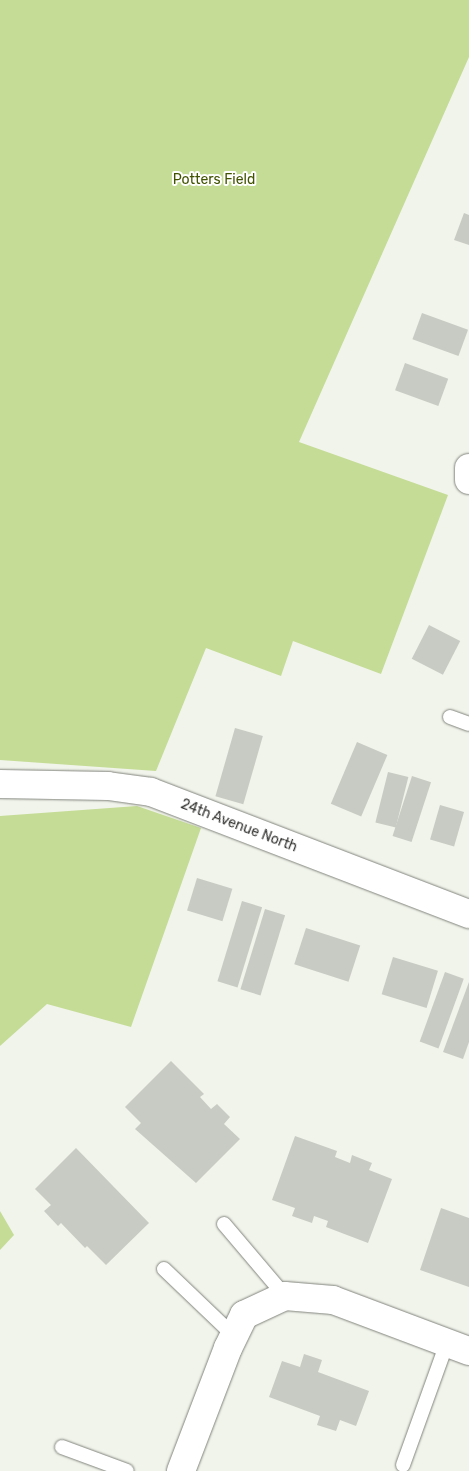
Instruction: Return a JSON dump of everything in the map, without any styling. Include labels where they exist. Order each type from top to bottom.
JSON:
[{"type":"street","points":[[469,468],[469,480]]},
{"type":"street","name":"24th Avenue North","points":[[0,784],[108,786],[151,792],[469,914]]},
{"type":"street","points":[[181,1471],[244,1315],[285,1296],[333,1300],[458,1347]]},
{"type":"lane","points":[[450,717],[469,724]]},
{"type":"lane","points":[[224,1224],[285,1296]]},
{"type":"lane","points":[[164,1269],[234,1336]]},
{"type":"lane","points":[[403,1465],[458,1347]]},
{"type":"lane","points":[[62,1447],[127,1471]]},
{"type":"green space","name":"Potters Field","points":[[0,0],[469,0],[469,57],[299,442],[448,495],[381,674],[293,641],[281,676],[206,648],[156,771],[0,760]]},
{"type":"green space","points":[[137,806],[201,828],[131,1027],[47,1004],[0,1046],[0,816]]},
{"type":"green space","points":[[0,1211],[14,1235],[0,1250]]},
{"type":"building","points":[[464,213],[469,215],[469,245],[454,240]]},
{"type":"building","points":[[422,313],[468,330],[458,356],[412,339]]},
{"type":"building","points":[[405,363],[448,379],[438,406],[395,390]]},
{"type":"building","points":[[429,625],[460,641],[443,675],[412,659]]},
{"type":"building","points":[[235,728],[263,736],[243,804],[215,796]]},
{"type":"building","points":[[357,742],[387,755],[361,817],[331,804]]},
{"type":"building","points":[[388,772],[408,777],[396,828],[375,822]]},
{"type":"building","points":[[412,776],[431,782],[412,842],[393,836]]},
{"type":"building","points":[[440,805],[464,812],[454,846],[430,840]]},
{"type":"building","points":[[197,878],[232,889],[222,921],[187,911]]},
{"type":"building","points":[[242,901],[262,907],[238,987],[217,981]]},
{"type":"building","points":[[265,909],[285,915],[261,995],[240,989]]},
{"type":"building","points":[[306,928],[360,946],[348,982],[294,964]]},
{"type":"building","points":[[393,957],[438,971],[427,1008],[382,994]]},
{"type":"building","points":[[445,972],[464,979],[438,1048],[420,1042]]},
{"type":"building","points":[[469,982],[469,1042],[463,1059],[443,1052]]},
{"type":"building","points":[[171,1061],[204,1094],[200,1097],[211,1109],[217,1104],[230,1117],[224,1124],[240,1139],[196,1183],[135,1129],[141,1123],[125,1107]]},
{"type":"building","points":[[295,1136],[337,1151],[335,1157],[350,1163],[352,1155],[372,1163],[369,1170],[392,1179],[368,1243],[326,1227],[328,1221],[314,1216],[312,1223],[292,1216],[295,1208],[272,1200]]},
{"type":"building","points":[[76,1148],[149,1223],[106,1265],[87,1246],[85,1248],[61,1223],[58,1226],[44,1211],[51,1205],[35,1189]]},
{"type":"building","points":[[441,1208],[469,1218],[469,1287],[420,1270]]},
{"type":"building","points":[[304,1354],[322,1360],[318,1372],[369,1391],[356,1426],[340,1420],[336,1431],[317,1425],[320,1416],[269,1397],[282,1361],[300,1367]]}]
